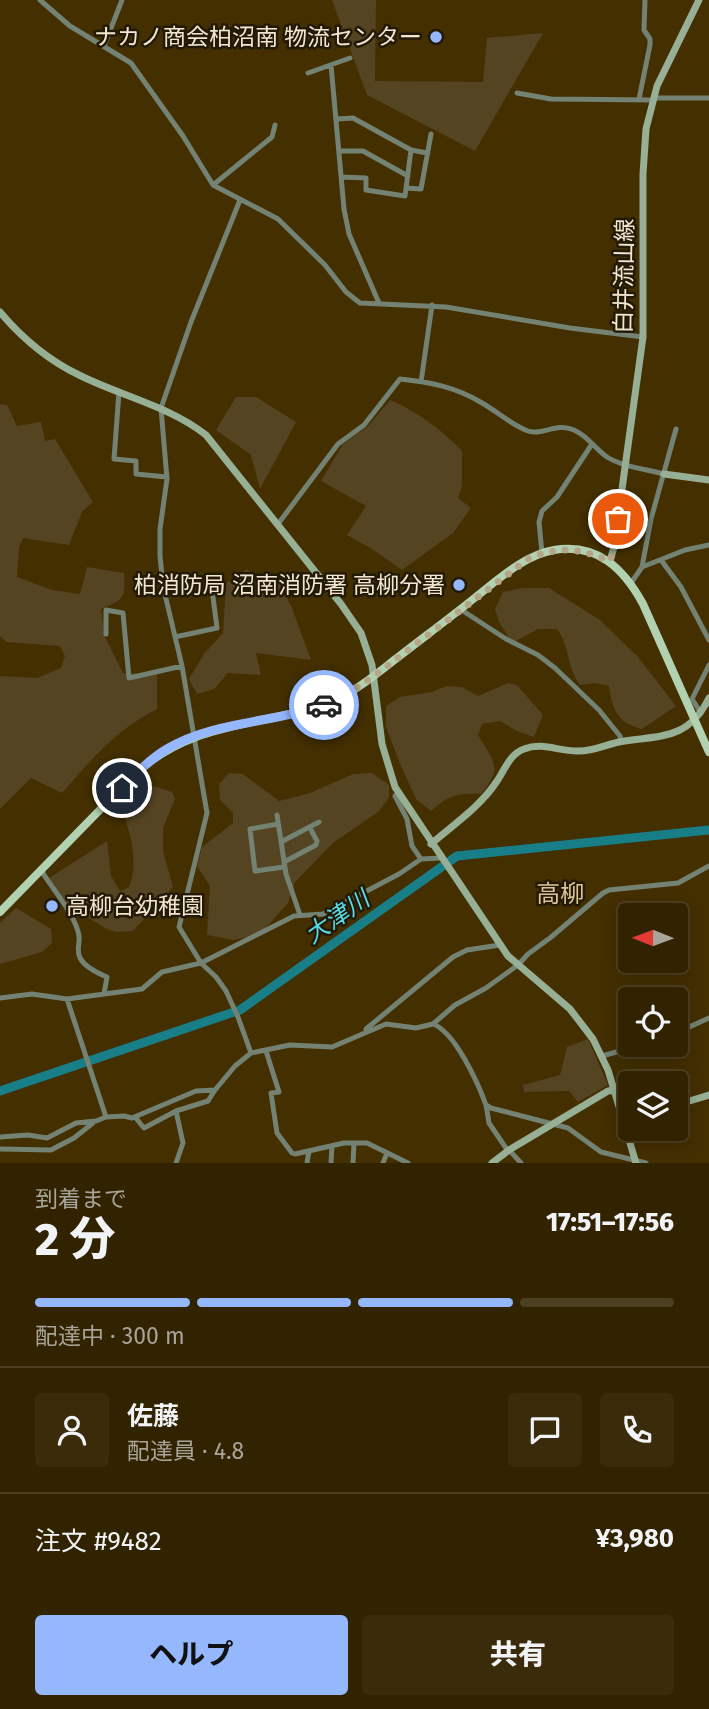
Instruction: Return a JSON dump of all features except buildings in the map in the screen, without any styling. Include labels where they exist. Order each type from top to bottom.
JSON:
[{"type":"main road","points":[[0,912],[145,765],[167,749],[194,737],[313,709],[343,697],[519,565],[542,553],[573,549],[584,551],[610,561],[631,583],[709,752]]},
{"type":"street","points":[[40,0],[70,26],[122,56],[140,72],[213,185],[278,219],[326,265],[353,299],[360,303],[432,305],[643,337]]},
{"type":"street","points":[[104,46],[122,0]]},
{"type":"street","points":[[639,99],[650,45],[644,30],[645,0]]},
{"type":"street","name":"白井流山線","points":[[610,561],[643,337],[644,147],[652,99],[664,68],[699,0]]},
{"type":"street","points":[[308,73],[350,58]]},
{"type":"street","points":[[331,65],[344,209],[349,234],[379,303]]},
{"type":"street","points":[[517,93],[551,99],[709,98]]},
{"type":"street","points":[[337,119],[353,118],[411,150],[428,153]]},
{"type":"street","points":[[213,185],[272,137],[275,125]]},
{"type":"street","points":[[406,188],[421,189],[431,134]]},
{"type":"street","points":[[342,177],[366,178],[366,190],[405,197],[411,150]]},
{"type":"street","points":[[340,151],[363,151],[408,176]]},
{"type":"street","points":[[240,200],[191,322],[161,408],[167,477],[160,529],[160,556],[166,602],[181,666],[206,813],[179,927],[201,963],[216,977],[234,1008],[251,1053]]},
{"type":"street","points":[[421,382],[432,305]]},
{"type":"street","points":[[0,312],[21,335],[46,356],[82,376],[178,416],[206,435],[341,604],[361,633],[374,676],[386,761],[398,793],[500,945],[517,965],[570,1009],[585,1028],[602,1056],[635,1161]]},
{"type":"street","points":[[278,524],[338,444],[364,425],[400,379],[438,384],[472,397],[506,420],[530,432],[564,427],[586,436],[605,456],[626,464],[664,474],[709,480]]},
{"type":"street","points":[[119,392],[114,459],[136,461],[136,474],[167,477]]},
{"type":"street","points":[[631,583],[642,567],[644,547],[676,429]]},
{"type":"street","points":[[542,553],[538,522],[542,511],[557,497],[592,444]]},
{"type":"street","points":[[642,567],[695,547],[709,545]]},
{"type":"street","points":[[661,560],[681,587],[709,640]]},
{"type":"street","points":[[175,637],[218,628],[213,597]]},
{"type":"street","points":[[460,609],[555,668],[599,710],[620,736],[621,742]]},
{"type":"street","points":[[106,634],[106,610],[123,613],[129,678],[181,666]]},
{"type":"street","points":[[701,713],[692,699],[709,665]]},
{"type":"street","points":[[431,844],[478,802],[520,750],[538,746],[582,751],[660,737],[695,721],[709,698]]},
{"type":"street","points":[[398,793],[395,796],[407,819],[412,846],[421,859]]},
{"type":"street","points":[[277,815],[284,864],[300,915]]},
{"type":"street","points":[[281,842],[319,822]]},
{"type":"street","points":[[278,824],[250,828],[256,871],[284,864],[316,845],[317,841],[310,828]]},
{"type":"street","points":[[0,998],[32,994],[67,999],[142,989],[162,972],[201,963],[288,919],[300,915],[323,914],[399,874],[421,859],[442,859]]},
{"type":"street","points":[[135,1117],[144,1128],[176,1111],[208,1101],[235,1066],[251,1053],[290,1045],[332,1047],[386,1024],[416,1028],[433,1024],[455,1005],[486,988],[517,965],[603,893],[609,890],[678,883],[709,866]]},
{"type":"street","points":[[41,870],[64,901],[79,937],[77,949],[81,959],[95,972],[107,977],[104,994]]},
{"type":"street","points":[[362,1034],[453,957],[467,950],[500,945]]},
{"type":"street","points":[[67,999],[106,1117]]},
{"type":"street","points":[[444,1014],[445,1031]]},
{"type":"street","points":[[688,1027],[709,1018]]},
{"type":"street","points":[[433,1024],[445,1031],[468,1065],[486,1105],[489,1123],[521,1163]]},
{"type":"street","points":[[266,1051],[279,1092],[271,1093],[277,1133],[292,1153],[354,1143],[373,1145],[408,1163]]},
{"type":"street","points":[[602,1056],[618,1052]]},
{"type":"street","points":[[0,1149],[51,1150],[106,1117],[135,1117],[195,1091],[215,1090]]},
{"type":"street","points":[[492,1163],[608,1091],[618,1092]]},
{"type":"street","points":[[688,1101],[709,1095]]},
{"type":"street","points":[[486,1105],[498,1111],[575,1132],[601,1152],[646,1163]]},
{"type":"street","points":[[176,1111],[183,1143],[176,1163]]},
{"type":"street","points":[[0,1137],[27,1135],[47,1138],[76,1123],[96,1121]]},
{"type":"street","points":[[353,1163],[354,1143]]},
{"type":"street","points":[[331,1163],[332,1146]]},
{"type":"street","points":[[307,1163],[309,1151]]},
{"type":"street","points":[[383,1163],[387,1153]]},
{"type":"shaded area","points":[[332,0],[376,0],[375,81],[483,82],[487,38],[543,33],[475,151],[367,95]]},
{"type":"shaded area","points":[[236,397],[256,397],[296,422],[260,489],[251,455],[216,430]]},
{"type":"shaded area","points":[[390,400],[429,422],[462,451],[462,486],[458,498],[471,508],[453,533],[402,570],[347,535],[366,506],[321,481],[343,444],[368,426]]},
{"type":"shaded area","points":[[0,404],[7,405],[17,426],[41,422],[45,441],[55,439],[93,502],[82,512],[69,545],[23,538],[19,548],[17,577],[52,590],[80,594],[87,567],[124,573],[122,597],[101,609],[105,637],[123,673],[157,674],[157,709],[117,736],[62,793],[31,778],[0,809],[0,676],[37,678],[61,668],[65,656],[60,646],[7,642],[0,636]]},
{"type":"shaded area","points":[[247,569],[258,579],[275,574],[292,608],[311,660],[256,653],[261,675],[228,673],[214,689],[197,694],[189,679],[204,654],[223,633],[226,583]]},
{"type":"shaded area","points":[[523,588],[549,588],[600,620],[638,657],[676,706],[642,729],[634,726],[622,719],[614,709],[609,686],[595,683],[580,685],[557,629],[538,629],[512,643],[499,622],[495,609],[503,592]]},
{"type":"shaded area","points":[[508,683],[517,685],[543,715],[534,737],[500,721],[482,724],[478,735],[494,764],[488,785],[481,794],[454,796],[431,811],[416,799],[401,766],[386,727],[386,706],[400,697],[432,692],[446,686],[462,687],[478,696]]},
{"type":"shaded area","points":[[229,773],[243,774],[279,801],[310,793],[353,774],[372,773],[389,785],[389,798],[378,812],[333,843],[295,882],[288,903],[264,930],[250,937],[233,940],[207,935],[210,886],[197,866],[202,847],[233,823],[233,813],[220,800],[219,784]]},
{"type":"shaded area","points":[[137,781],[172,792],[175,799],[163,828],[163,851],[173,887],[133,931],[117,932],[72,908],[57,894],[49,878],[107,841],[111,876],[120,891],[129,887],[133,866],[132,842],[116,799]]},
{"type":"shaded area","points":[[16,908],[51,929],[52,943],[42,952],[0,964],[0,923]]},
{"type":"shaded area","points":[[588,1039],[608,1085],[578,1102],[569,1091],[524,1092],[523,1085],[560,1075],[567,1047]]},
{"type":"waterway","name":"大津川","points":[[0,1091],[240,1010],[457,856],[709,830]]},
{"type":"way so far","points":[[324,705],[362,685],[528,559],[555,550],[573,549],[610,561],[618,519]]},
{"type":"place","name":"ナカノ商会柏沼南 物流センター","points":[[436,37]]},
{"type":"place","name":"柏消防局 沼南消防署 高柳分署","points":[[459,585]]},
{"type":"place","name":"高柳台幼稚園","points":[[52,906]]},
{"type":"district","name":"高柳","points":[[560,894]]},
{"type":"route","points":[[122,788],[157,755],[181,742],[211,732],[324,705]]}]
